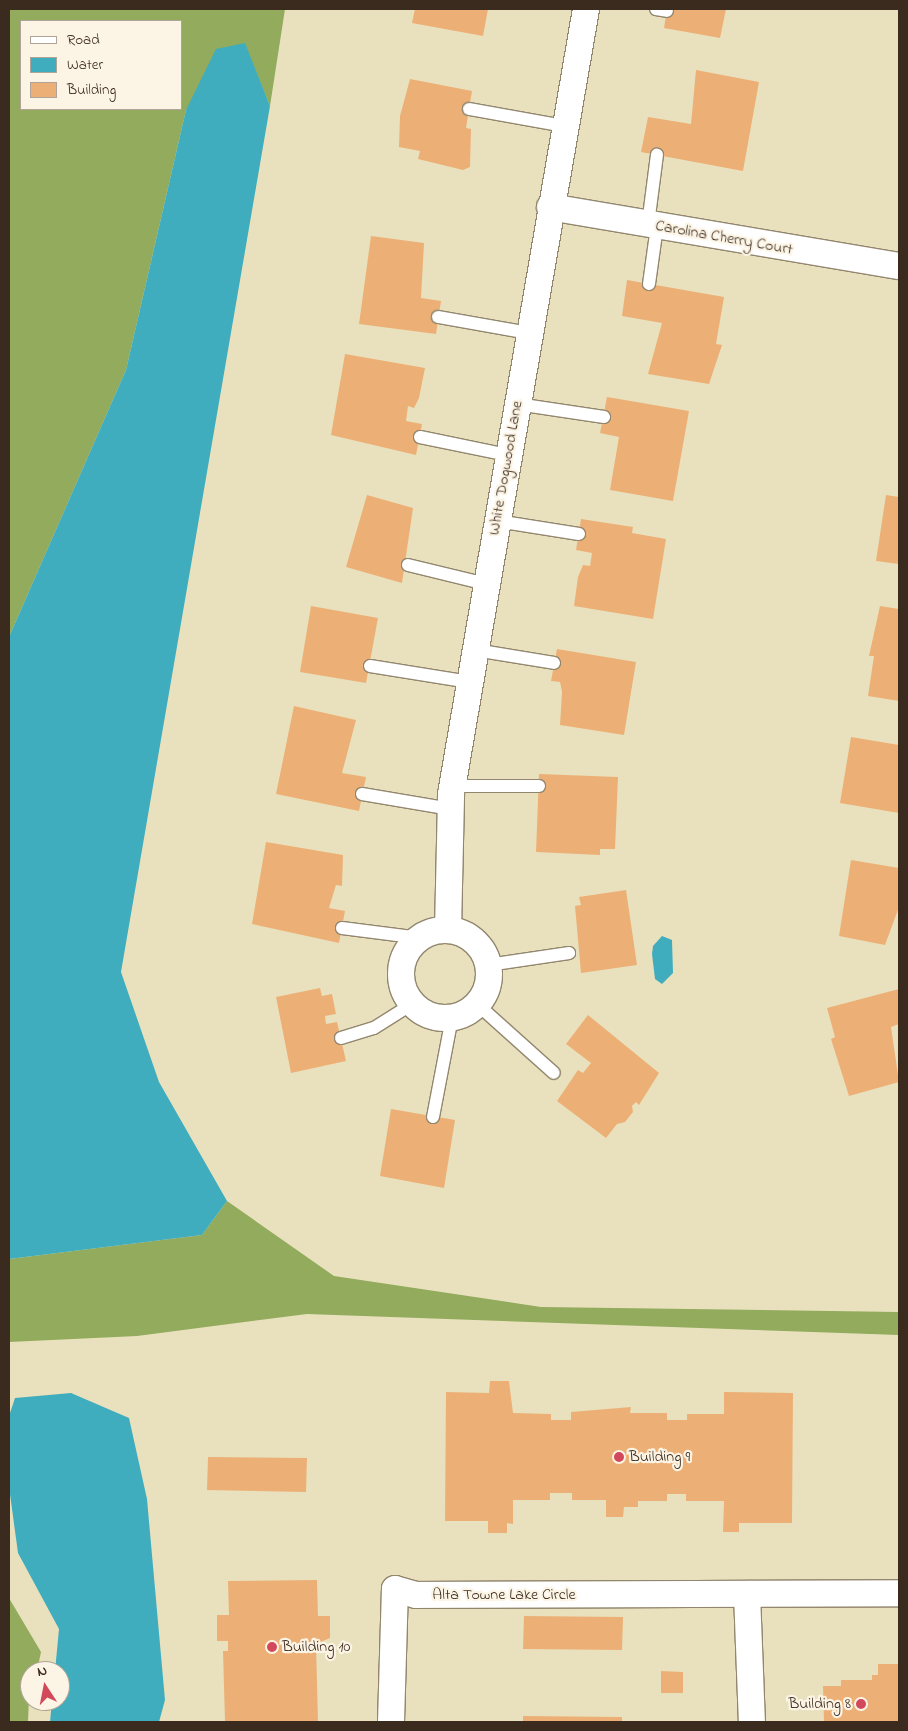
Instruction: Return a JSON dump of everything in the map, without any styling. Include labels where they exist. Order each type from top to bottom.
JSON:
[{"type":"street","name":"White Dogwood Lane","points":[[448,930],[452,797],[550,207],[586,9]]},
{"type":"street","name":"Carolina Cherry Court","points":[[550,207],[899,266]]},
{"type":"street","points":[[448,930],[474,941],[488,965],[485,993],[477,1004],[452,1017],[424,1012],[412,1004],[401,976],[402,962],[420,938],[448,930]]},
{"type":"street","name":"Alta Towne Lake Circle","points":[[391,1722],[395,1589],[416,1595],[899,1593]]},
{"type":"street","points":[[747,1594],[752,1722]]},
{"type":"lane","points":[[469,109],[564,126]]},
{"type":"lane","points":[[649,284],[657,155]]},
{"type":"lane","points":[[438,317],[529,333]]},
{"type":"lane","points":[[517,404],[604,417]]},
{"type":"lane","points":[[420,437],[508,455]]},
{"type":"lane","points":[[497,521],[579,534]]},
{"type":"lane","points":[[408,565],[486,584]]},
{"type":"lane","points":[[475,650],[554,663]]},
{"type":"lane","points":[[370,666],[470,682]]},
{"type":"lane","points":[[362,794],[452,797],[539,786]]},
{"type":"lane","points":[[342,928],[420,938]]},
{"type":"lane","points":[[488,965],[569,953]]},
{"type":"lane","points":[[341,1038],[374,1028],[412,1004]]},
{"type":"lane","points":[[477,1004],[554,1074]]},
{"type":"lane","points":[[433,1117],[452,1017]]},
{"type":"green space","points":[[9,9],[285,9],[270,106],[244,43],[186,110],[126,370],[9,637]]},
{"type":"green space","points":[[227,1201],[334,1276],[541,1307],[899,1312],[899,1335],[307,1314],[137,1336],[9,1342],[9,1259],[202,1235]]},
{"type":"green space","points":[[9,1598],[41,1652],[39,1661],[20,1661],[20,1711],[28,1711],[28,1722],[9,1722]]},
{"type":"water","points":[[245,43],[270,106],[121,972],[159,1082],[227,1201],[202,1235],[9,1259],[9,637],[126,370],[186,110],[216,49]]},
{"type":"water","points":[[662,936],[672,940],[673,973],[662,984],[655,979],[652,954],[653,946]]},
{"type":"water","points":[[71,1393],[129,1418],[147,1499],[165,1700],[159,1722],[50,1722],[51,1711],[70,1711],[70,1661],[56,1661],[59,1629],[18,1553],[9,1487],[9,1416],[15,1398]]},
{"type":"building","points":[[415,9],[488,9],[483,36],[412,23]]},
{"type":"building","points":[[667,9],[726,9],[720,38],[664,28]]},
{"type":"building","points":[[696,70],[759,82],[743,171],[641,152],[648,117],[691,124]]},
{"type":"building","points":[[410,79],[472,91],[466,128],[471,129],[470,167],[463,170],[418,159],[420,151],[399,147],[400,116]]},
{"type":"building","points":[[371,236],[424,243],[421,298],[441,301],[436,334],[359,324]]},
{"type":"building","points":[[627,280],[724,297],[716,344],[722,345],[709,384],[648,374],[662,323],[622,316]]},
{"type":"building","points":[[345,354],[425,368],[419,398],[414,408],[408,406],[406,421],[422,424],[416,455],[331,435]]},
{"type":"building","points":[[607,397],[689,411],[673,501],[610,490],[619,437],[600,433]]},
{"type":"building","points":[[367,495],[413,508],[402,583],[346,567]]},
{"type":"building","points":[[886,495],[899,497],[899,564],[876,561]]},
{"type":"building","points":[[581,519],[633,527],[632,533],[666,539],[653,619],[574,606],[578,577],[583,565],[590,566],[592,553],[576,550]]},
{"type":"building","points":[[311,606],[378,618],[366,683],[300,672]]},
{"type":"building","points":[[880,606],[899,609],[899,701],[868,696],[874,656],[869,656]]},
{"type":"building","points":[[557,649],[636,662],[624,735],[560,725],[562,692],[560,682],[551,681]]},
{"type":"building","points":[[294,706],[356,720],[342,773],[366,777],[359,811],[276,794]]},
{"type":"building","points":[[851,737],[899,745],[899,813],[840,803]]},
{"type":"building","points":[[539,774],[618,777],[615,849],[600,849],[600,855],[536,852]]},
{"type":"building","points":[[266,842],[343,855],[342,886],[336,885],[329,908],[345,911],[339,943],[252,924]]},
{"type":"building","points":[[851,860],[899,868],[899,907],[885,945],[839,936]]},
{"type":"building","points":[[626,890],[637,965],[581,973],[575,906],[581,905],[579,897]]},
{"type":"building","points":[[320,988],[322,996],[332,994],[336,1014],[325,1016],[326,1024],[337,1022],[346,1061],[291,1073],[276,997]]},
{"type":"building","points":[[899,989],[899,1024],[891,1027],[899,1082],[849,1096],[831,1039],[835,1037],[827,1008]]},
{"type":"building","points":[[588,1015],[659,1073],[639,1105],[636,1102],[632,1106],[633,1112],[625,1122],[617,1124],[606,1138],[557,1101],[578,1070],[583,1073],[591,1063],[566,1044]]},
{"type":"building","points":[[391,1109],[455,1120],[444,1188],[380,1176]]},
{"type":"building","name":"Building 9","points":[[490,1381],[509,1381],[513,1413],[551,1414],[551,1420],[571,1420],[571,1412],[631,1407],[630,1413],[667,1413],[667,1420],[687,1420],[687,1414],[724,1414],[724,1392],[793,1393],[792,1523],[739,1523],[739,1532],[723,1532],[724,1501],[686,1501],[686,1494],[667,1494],[667,1501],[638,1501],[638,1507],[624,1507],[623,1517],[606,1517],[606,1500],[572,1500],[572,1493],[550,1493],[550,1500],[513,1500],[513,1524],[507,1523],[507,1533],[488,1533],[488,1521],[445,1521],[446,1392],[489,1393]]},
{"type":"building","points":[[208,1457],[307,1458],[306,1492],[207,1490]]},
{"type":"building","name":"Building 10","points":[[317,1580],[318,1616],[330,1616],[330,1638],[316,1644],[318,1722],[225,1722],[223,1651],[228,1651],[228,1641],[217,1641],[217,1615],[229,1615],[228,1581]]},
{"type":"building","points":[[524,1616],[623,1617],[622,1650],[523,1649]]},
{"type":"building","name":"Building 8","points":[[878,1664],[899,1664],[899,1722],[824,1722],[823,1686],[841,1686],[841,1680],[872,1680],[872,1675],[878,1675]]},
{"type":"building","points":[[661,1671],[683,1672],[683,1693],[661,1693]]},
{"type":"building","points":[[523,1716],[622,1717],[622,1722],[523,1722]]},
{"type":"place","name":"Building 9","points":[[619,1457]]},
{"type":"place","name":"Building 10","points":[[272,1647]]},
{"type":"place","name":"Building 8","points":[[861,1704]]}]
